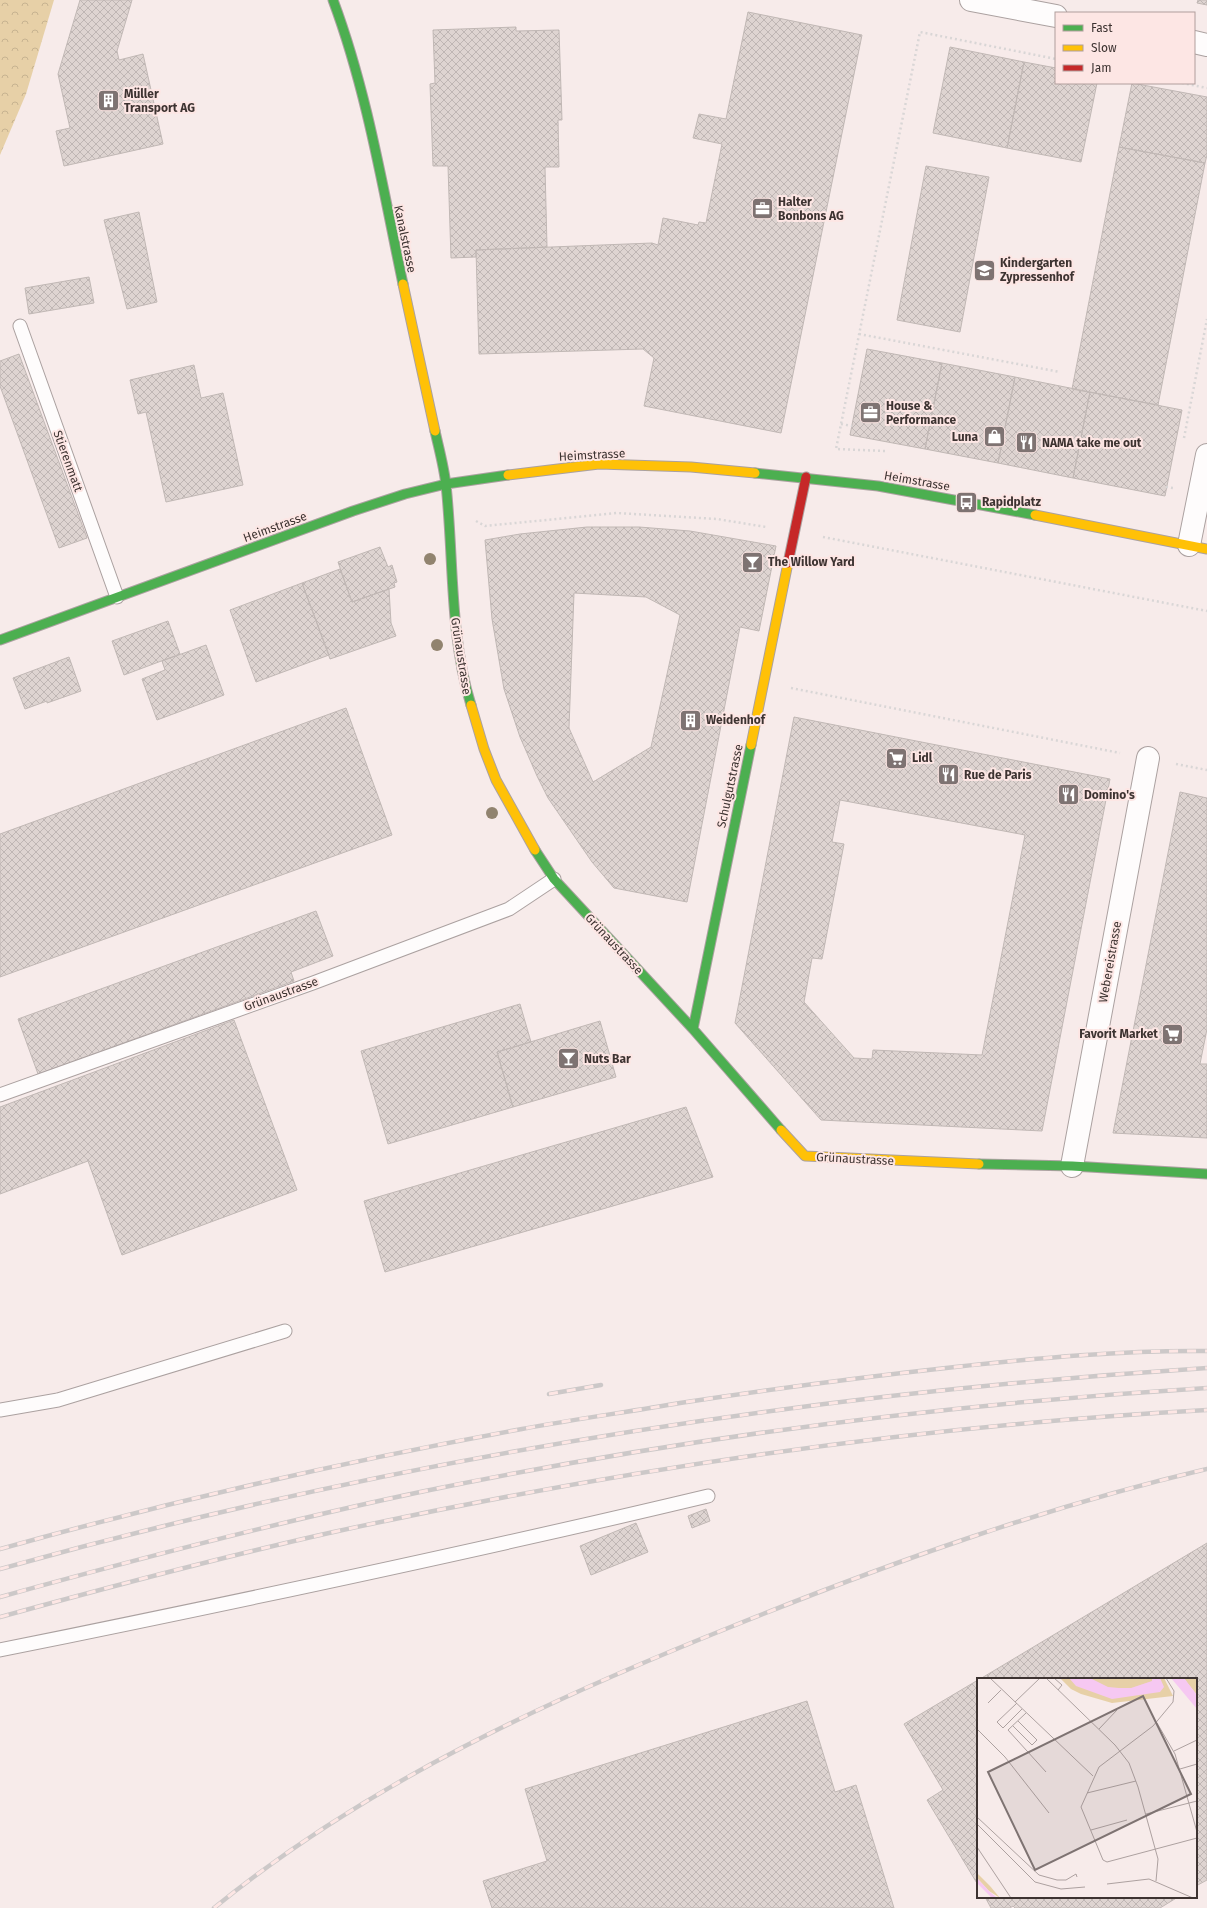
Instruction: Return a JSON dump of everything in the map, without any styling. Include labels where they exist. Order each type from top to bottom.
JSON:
[{"type":"street","name":"Kanalstrasse","points":[[333,0],[349,43],[363,96],[446,484]]},
{"type":"street","points":[[971,0],[1055,16]]},
{"type":"street","points":[[1195,42],[1207,45]]},
{"type":"street","points":[[1198,547],[1207,455]]},
{"type":"street","name":"Heimstrasse","points":[[0,640],[353,511],[405,494],[446,484],[518,473],[599,464],[691,467],[806,477],[885,488],[1047,517],[1198,547]]},
{"type":"street","name":"Schulgutstrasse","points":[[693,1029],[806,477]]},
{"type":"street","name":"Grünaustrasse","points":[[446,484],[455,623],[466,690],[484,748],[496,780],[525,834],[554,879],[693,1029],[750,1096],[805,1156],[990,1165],[1072,1166],[1207,1174]]},
{"type":"street","name":"Webereistrasse","points":[[1072,1166],[1148,758]]},
{"type":"lane","name":"Stierenmatt","points":[[20,326],[117,597]]},
{"type":"lane","name":"Grünaustrasse","points":[[0,1095],[313,983],[509,909],[554,879]]},
{"type":"lane","points":[[0,1410],[58,1400],[284,1331]]},
{"type":"lane","points":[[0,1650],[249,1599],[527,1539],[708,1496]]},
{"type":"path","points":[[885,452],[836,449],[920,32],[1055,59]]},
{"type":"path","points":[[1187,84],[1207,88]]},
{"type":"path","points":[[1183,444],[1207,319]]},
{"type":"path","points":[[859,334],[1060,372]]},
{"type":"path","points":[[841,424],[852,426]]},
{"type":"path","points":[[1166,487],[1174,489],[1175,481]]},
{"type":"path","points":[[448,516],[461,514],[485,526],[617,513],[717,519],[794,532],[1207,611]]},
{"type":"path","points":[[764,683],[1207,770]]},
{"type":"green space","points":[[0,0],[54,0],[26,94],[0,155]]},
{"type":"building","name":"Müller Transport AG","points":[[80,0],[132,0],[117,51],[119,60],[143,54],[163,144],[64,166],[56,131],[70,128],[58,74]]},
{"type":"building","points":[[1198,0],[1207,0],[1207,5],[1197,3]]},
{"type":"building","points":[[748,12],[862,35],[781,433],[644,406],[654,358],[643,349],[479,354],[476,250],[652,243],[658,245],[663,218],[698,225],[699,222],[706,223],[722,144],[693,138],[699,114],[726,119]]},
{"type":"building","points":[[516,27],[516,31],[559,30],[562,120],[558,120],[559,167],[545,167],[547,247],[476,250],[476,257],[451,258],[448,166],[433,166],[430,84],[435,83],[433,30]]},
{"type":"building","points":[[950,47],[1024,62],[1007,148],[933,133]]},
{"type":"building","points":[[1024,62],[1055,68],[1055,84],[1097,84],[1081,162],[1007,148]]},
{"type":"building","points":[[1132,84],[1207,97],[1207,155],[1205,163],[1119,147]]},
{"type":"building","points":[[1119,147],[1205,163],[1158,405],[1072,389]]},
{"type":"building","points":[[926,166],[989,177],[960,332],[897,320]]},
{"type":"building","points":[[139,212],[157,302],[127,309],[104,220]]},
{"type":"building","points":[[89,277],[94,303],[29,314],[25,288]]},
{"type":"building","points":[[867,349],[942,363],[925,449],[850,435]]},
{"type":"building","points":[[19,354],[87,538],[59,548],[0,386],[0,361]]},
{"type":"building","points":[[942,363],[1015,377],[998,463],[925,449]]},
{"type":"building","points":[[194,365],[201,398],[223,393],[243,485],[166,502],[146,412],[138,414],[130,380]]},
{"type":"building","points":[[1015,377],[1090,392],[1073,478],[998,463]]},
{"type":"building","points":[[1090,392],[1182,410],[1165,496],[1073,478]]},
{"type":"building","name":"Weidenhof","points":[[587,527],[639,527],[690,531],[776,546],[759,631],[740,627],[687,902],[614,888],[592,862],[548,798],[537,776],[520,737],[504,689],[492,619],[485,540],[520,534]],"holes":[[[574,593],[646,597],[680,615],[651,747],[593,782],[569,728]]]},
{"type":"building","points":[[380,547],[388,567],[392,565],[397,582],[394,583],[395,587],[352,602],[338,562]]},
{"type":"building","points":[[340,569],[352,602],[389,589],[391,623],[396,636],[330,659],[302,583]]},
{"type":"building","points":[[302,583],[329,655],[256,682],[230,610]]},
{"type":"building","points":[[168,621],[180,654],[124,675],[112,641]]},
{"type":"building","points":[[206,645],[224,695],[157,720],[142,679],[165,670],[162,661]]},
{"type":"building","points":[[69,657],[81,691],[25,709],[13,678]]},
{"type":"building","points":[[346,708],[392,835],[0,977],[0,834]]},
{"type":"building","points":[[794,717],[1110,779],[1042,1131],[821,1120],[735,1023]],"holes":[[[840,800],[1025,835],[982,1055],[873,1050],[872,1059],[854,1058],[804,1002],[812,958],[822,959],[844,844],[832,842]]]},
{"type":"building","points":[[1180,792],[1207,798],[1207,1029],[1200,1064],[1207,1064],[1207,1138],[1113,1133]]},
{"type":"building","points":[[316,911],[333,956],[291,972],[294,981],[38,1074],[18,1019]]},
{"type":"building","points":[[520,1004],[531,1042],[497,1052],[513,1107],[388,1144],[361,1051]]},
{"type":"building","points":[[234,1020],[297,1190],[122,1255],[88,1161],[0,1194],[0,1107]]},
{"type":"building","points":[[600,1021],[616,1077],[513,1107],[497,1052]]},
{"type":"building","points":[[686,1107],[713,1177],[385,1272],[364,1201]]},
{"type":"building","points":[[706,1509],[710,1521],[692,1528],[688,1516]]},
{"type":"building","points":[[636,1523],[648,1552],[591,1575],[580,1546]]},
{"type":"building","points":[[1207,1543],[1207,1880],[1197,1885],[1197,1678],[982,1678]]},
{"type":"building","points":[[977,1681],[977,1883],[927,1800],[943,1790],[904,1724]]},
{"type":"building","points":[[807,1701],[835,1792],[856,1785],[894,1908],[492,1908],[483,1881],[547,1861],[525,1789]]},
{"type":"building","points":[[986,1898],[1176,1898],[1160,1908],[1015,1908],[1013,1906],[1010,1908],[991,1908]]},
{"type":"railway","points":[[0,1549],[130,1514],[325,1468],[456,1441],[562,1422],[749,1393],[955,1367],[1081,1355],[1207,1351]]},
{"type":"railway","points":[[0,1569],[148,1530],[297,1495],[447,1464],[598,1437],[750,1414],[902,1395],[1054,1380],[1207,1368]]},
{"type":"railway","points":[[549,1394],[601,1385]]},
{"type":"railway","points":[[0,1597],[265,1527],[425,1491],[619,1455],[716,1439],[912,1414],[1010,1403],[1207,1388]]},
{"type":"railway","points":[[0,1617],[246,1552],[437,1510],[546,1489],[765,1454],[875,1439],[1096,1417],[1207,1410]]},
{"type":"railway","points":[[214,1908],[273,1863],[334,1821],[397,1783],[529,1714],[596,1683],[791,1603],[967,1538],[1086,1501],[1207,1469]]},
{"type":"traffic: fast","points":[[333,0],[345,34],[365,105],[403,284]]},
{"type":"traffic: fast","points":[[435,431],[446,485],[453,596],[459,651],[471,705]]},
{"type":"traffic: fast","points":[[755,473],[878,486],[1035,515]]},
{"type":"traffic: fast","points":[[0,640],[353,511],[405,494],[446,484],[508,475]]},
{"type":"traffic: fast","points":[[693,1029],[751,745]]},
{"type":"traffic: fast","points":[[535,850],[554,879],[693,1029],[781,1130]]},
{"type":"traffic: fast","points":[[979,1164],[1072,1166],[1207,1174]]},
{"type":"traffic: slow","points":[[403,284],[435,431]]},
{"type":"traffic: slow","points":[[508,475],[599,464],[691,467],[755,473]]},
{"type":"traffic: slow","points":[[1035,515],[1207,549]]},
{"type":"traffic: slow","points":[[751,745],[788,563]]},
{"type":"traffic: slow","points":[[471,705],[484,749],[496,780],[535,850]]},
{"type":"traffic: slow","points":[[781,1130],[805,1156],[979,1164]]},
{"type":"traffic: jam","points":[[788,563],[806,477]]},
{"type":"place","name":"Müller Transport AG","points":[[109,101]]},
{"type":"place","name":"Halter Bonbons AG","points":[[762,209]]},
{"type":"place","name":"Kindergarten Zypressenhof","points":[[985,270]]},
{"type":"place","name":"House & Performance","points":[[870,413]]},
{"type":"place","name":"Luna","points":[[994,437]]},
{"type":"place","name":"NAMA take me out","points":[[1027,443]]},
{"type":"place","name":"Rapidplatz","points":[[966,502]]},
{"type":"place","name":"The Willow Yard","points":[[752,562]]},
{"type":"place","name":"Weidenhof","points":[[690,720]]},
{"type":"place","name":"Lidl","points":[[896,758]]},
{"type":"place","name":"Rue de Paris","points":[[948,775]]},
{"type":"place","name":"Domino's","points":[[1068,795]]},
{"type":"place","name":"Favorit Market","points":[[1173,1034]]},
{"type":"place","name":"Nuts Bar","points":[[569,1059]]}]
